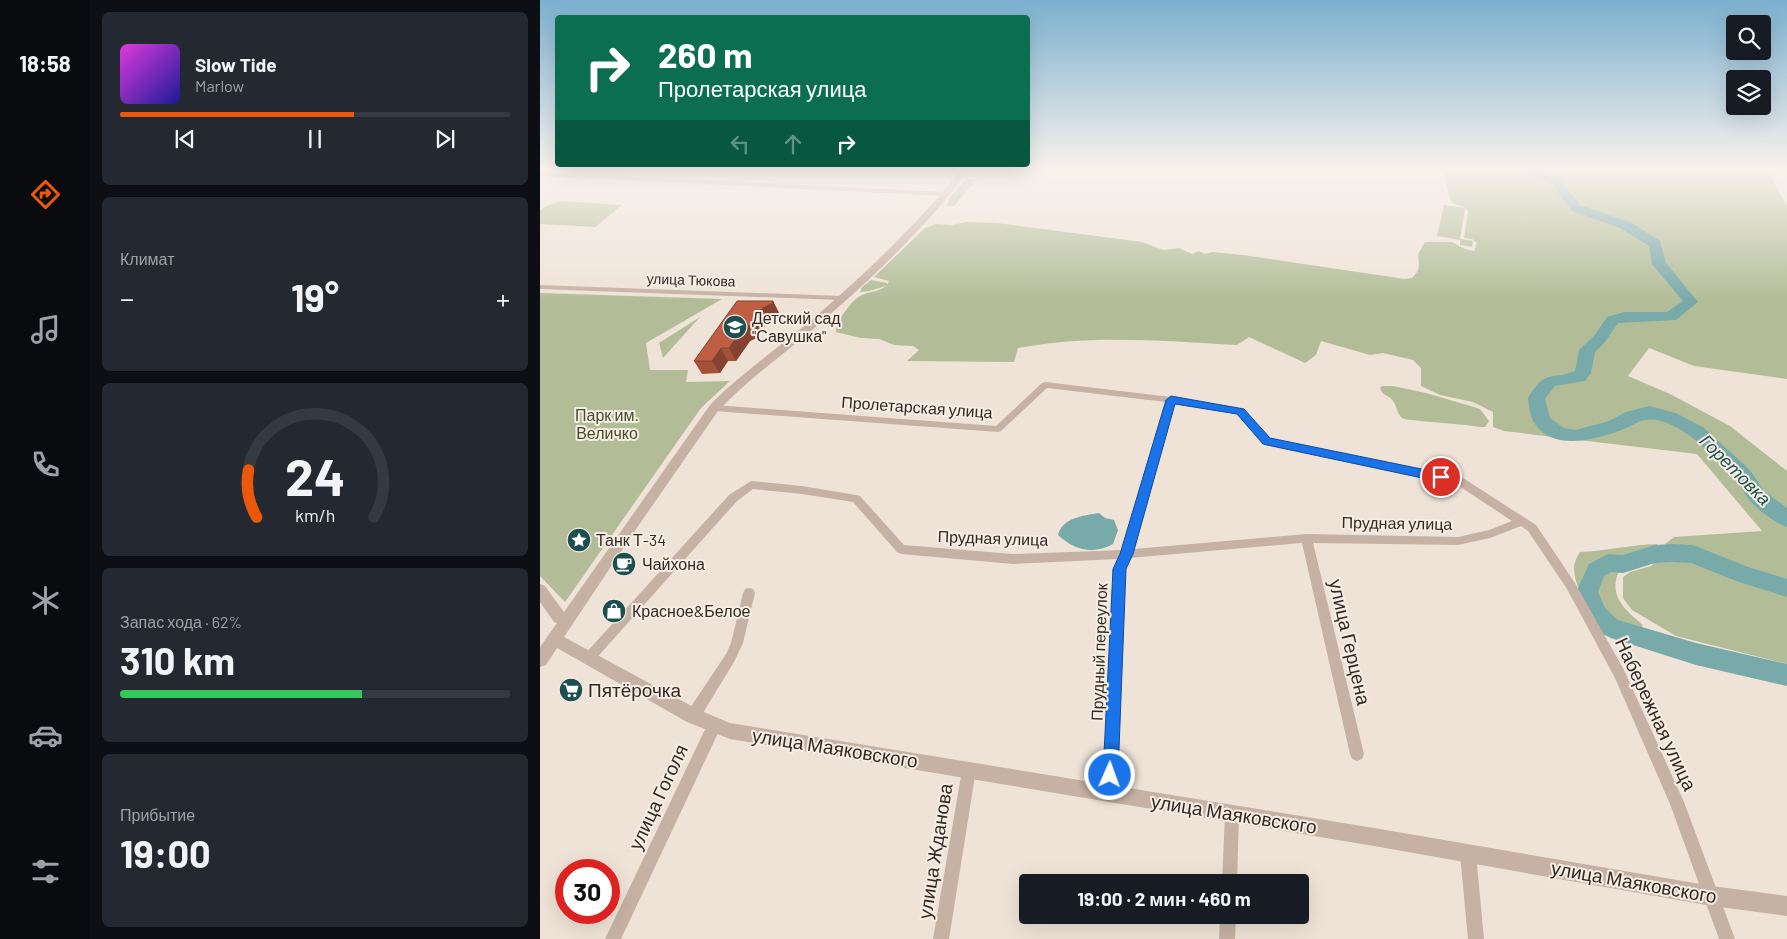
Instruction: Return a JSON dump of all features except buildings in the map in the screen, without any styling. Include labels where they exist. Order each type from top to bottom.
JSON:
[{"type":"street","points":[[540,660],[714,408],[728,393],[808,328],[929,214]]},
{"type":"street","name":"улица Тюкова","points":[[540,287],[841,298]]},
{"type":"street","name":"Пролетарская улица","points":[[714,408],[998,429],[1045,385],[1171,400],[1240,411],[1267,441],[1459,481],[1521,522]]},
{"type":"street","name":"Прудный переулок","points":[[1110,794],[1119,569],[1127,554],[1171,400]]},
{"type":"street","name":"Прудная улица","points":[[589,658],[733,498],[751,486],[802,490],[856,499],[901,549],[1012,558],[1127,554],[1306,538],[1458,541],[1481,536],[1521,522]]},
{"type":"street","name":"Набережная улица","points":[[1521,522],[1532,528],[1571,586],[1620,674],[1677,802],[1727,939]]},
{"type":"street","name":"улица Герцена","points":[[1306,538],[1357,754]]},
{"type":"street","points":[[540,590],[559,617],[568,619]]},
{"type":"street","points":[[693,716],[737,644],[749,593]]},
{"type":"street","name":"улица Маяковского","points":[[554,639],[693,716],[730,731],[1712,896],[1787,906]]},
{"type":"street","name":"улица Гоголя","points":[[613,939],[714,726]]},
{"type":"street","name":"улица Жданова","points":[[941,939],[969,770]]},
{"type":"street","points":[[1229,874],[1232,814]]},
{"type":"street","points":[[1468,854],[1476,939]]},
{"type":"street","points":[[1227,939],[1228,924]]},
{"type":"green space","points":[[540,214],[611,214],[595,227],[540,224]]},
{"type":"green space","points":[[1442,214],[1464,214],[1460,239],[1473,241],[1472,247],[1460,245],[1460,240],[1437,236]]},
{"type":"green space","points":[[1468,214],[1787,214],[1787,379],[1694,366],[1649,348],[1628,376],[1670,394],[1730,426],[1787,471],[1787,664],[1676,636],[1632,610],[1623,598],[1623,577],[1630,572],[1651,566],[1658,560],[1665,544],[1674,537],[1762,531],[1697,454],[1504,431],[1493,427],[1493,412],[1473,402],[1440,395],[1421,386],[1421,368],[1413,360],[1383,353],[1370,355],[1321,341],[1316,355],[1305,363],[1249,337],[1237,345],[1128,340],[1072,341],[1018,348],[1014,362],[907,361],[919,350],[913,346],[894,345],[879,339],[861,338],[836,332],[841,318],[856,299],[863,294],[886,286],[860,292],[862,287],[871,280],[887,283],[887,285],[889,281],[874,277],[925,228],[936,224],[997,223],[1142,242],[1163,250],[1179,248],[1192,254],[1199,251],[1205,254],[1212,252],[1243,255],[1405,279],[1412,278],[1415,275],[1419,264],[1418,254],[1425,242],[1452,242],[1465,249],[1474,251],[1477,243],[1472,239],[1464,238]]},
{"type":"green space","name":"Парк им. Величко","points":[[540,293],[722,299],[646,343],[650,370],[688,370],[686,382],[730,381],[701,408],[565,602],[540,576]]},
{"type":"green space","points":[[700,317],[663,358],[659,343]]},
{"type":"green space","points":[[1382,386],[1393,386],[1426,393],[1474,407],[1480,409],[1489,421],[1485,427],[1480,427],[1402,418],[1393,401],[1381,391],[1380,388]]},
{"type":"green space","points":[[1657,544],[1659,555],[1642,565],[1619,571],[1616,588],[1620,602],[1643,625],[1636,633],[1624,635],[1594,613],[1584,599],[1575,577],[1574,566],[1576,559],[1580,552]]},
{"type":"water","points":[[1099,513],[1105,518],[1114,520],[1118,530],[1113,544],[1098,549],[1084,549],[1071,544],[1058,535],[1064,524],[1074,518]]},
{"type":"waterway","name":"Горетовка","points":[[1590,214],[1608,218],[1625,225],[1655,244],[1659,264],[1691,302],[1671,317],[1624,317],[1612,320],[1600,339],[1587,350],[1583,373],[1579,377],[1550,381],[1536,398],[1542,421],[1559,433],[1576,436],[1615,426],[1632,416],[1649,412],[1670,417],[1698,432],[1743,475],[1757,496],[1787,519]]},
{"type":"waterway","name":"Горетовка","points":[[1787,588],[1744,575],[1693,554],[1672,553],[1655,554],[1623,564],[1608,563],[1596,570],[1587,592],[1597,615],[1611,628],[1696,654],[1787,675]]},
{"type":"place","name":"Детский сад \"Савушка\"","points":[[735,327]]},
{"type":"place","name":"Танк Т-34","points":[[579,540]]},
{"type":"place","name":"Чайхона","points":[[624,564]]},
{"type":"place","name":"Красное&Белое","points":[[614,611]]},
{"type":"place","name":"Пятёрочка","points":[[571,690]]},
{"type":"route","points":[[1110,775],[1119,569],[1127,554],[1171,400],[1240,411],[1267,441],[1441,477]]}]
